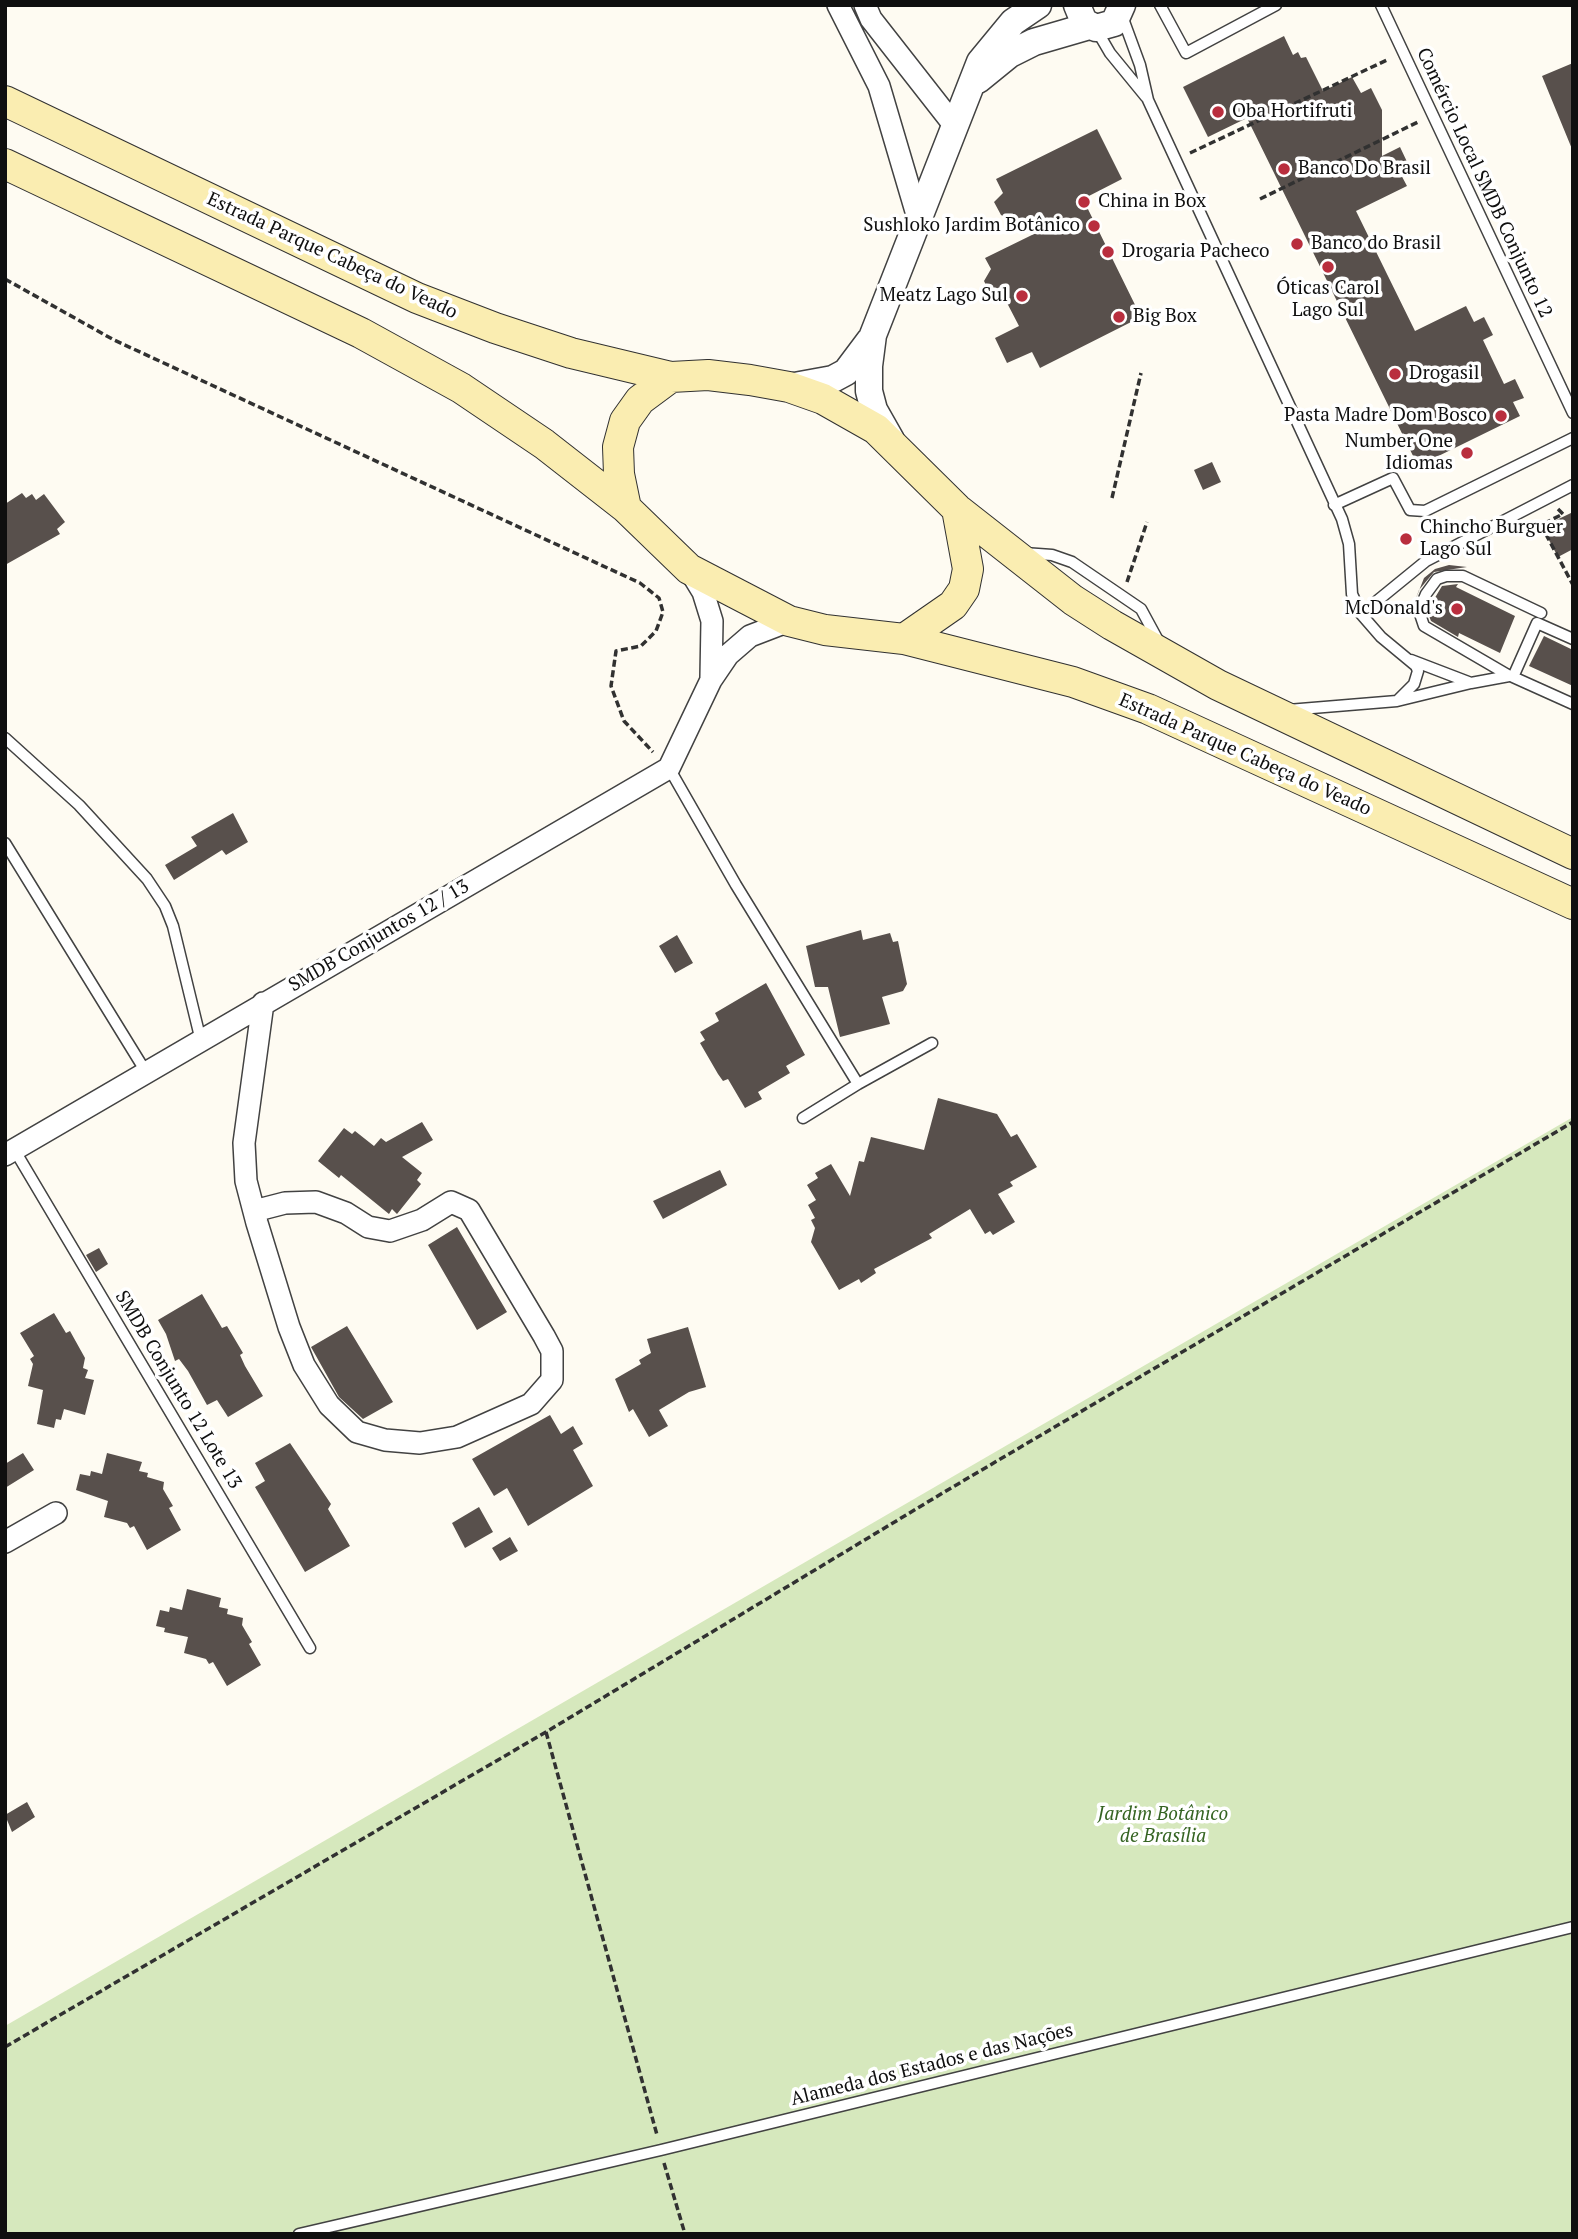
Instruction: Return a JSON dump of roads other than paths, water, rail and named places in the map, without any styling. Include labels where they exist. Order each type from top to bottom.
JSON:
[{"type":"main road","name":"Estrada Parque Cabeça do Veado","points":[[5,101],[417,298],[495,328],[571,353],[671,377],[708,375],[789,387],[854,414],[894,445],[957,509]]},
{"type":"main road","points":[[5,164],[361,333],[439,376],[544,444],[626,508]]},
{"type":"main road","points":[[626,508],[619,474],[618,447],[625,421],[640,400],[671,377]]},
{"type":"main road","name":"Estrada Parque Cabeça do Veado","points":[[626,508],[689,569],[789,621],[837,632],[904,639],[1073,682],[1148,709],[1573,904]]},
{"type":"main road","points":[[957,509],[1073,600],[1165,656],[1273,711],[1573,854]]},
{"type":"main road","points":[[904,639],[953,605],[964,589],[968,569],[957,509]]},
{"type":"street","points":[[838,5],[878,86],[918,218]]},
{"type":"street","points":[[865,5],[871,19],[954,125]]},
{"type":"street","points":[[894,445],[874,410],[869,391],[873,335],[979,62],[1013,22],[1038,5]]},
{"type":"street","points":[[968,88],[1010,54],[1088,20],[1108,26],[1121,9]]},
{"type":"street","points":[[789,387],[817,384],[846,372],[873,335]]},
{"type":"street","points":[[689,569],[702,592],[712,621],[711,680]]},
{"type":"street","points":[[669,768],[711,680],[728,655],[750,636],[789,621]]},
{"type":"street","name":"SMDB Conjuntos 12 / 13","points":[[10,1152],[669,768]]},
{"type":"street","points":[[254,1212],[285,1203],[316,1202],[346,1213],[368,1227],[390,1231],[422,1220],[451,1202],[469,1210],[552,1351],[552,1380],[531,1404],[457,1437],[421,1443],[385,1440],[357,1432],[329,1405],[304,1365],[289,1327],[254,1212],[246,1181],[244,1143],[263,1003]]},
{"type":"street","points":[[5,1542],[56,1513]]},
{"type":"lane","points":[[1160,5],[1186,53],[1276,5]]},
{"type":"lane","name":"Comércio Local SMDB Conjunto 12","points":[[1381,5],[1573,413]]},
{"type":"lane","points":[[1121,9],[1140,65],[1148,100],[1346,532],[1352,594],[1361,614],[1416,666],[1417,677],[1414,684],[1397,701]]},
{"type":"lane","points":[[1088,20],[1110,53],[1148,100]]},
{"type":"lane","points":[[1334,505],[1393,478],[1410,510],[1425,511],[1573,438]]},
{"type":"lane","points":[[1361,614],[1426,561],[1573,485]]},
{"type":"lane","points":[[1541,613],[1463,576],[1437,579],[1426,594],[1419,611],[1424,626],[1510,676],[1573,704]]},
{"type":"lane","points":[[1510,676],[1537,623],[1573,639]]},
{"type":"lane","points":[[1405,658],[1471,683]]},
{"type":"lane","points":[[1273,711],[1397,701],[1510,676]]},
{"type":"lane","points":[[5,738],[79,805],[147,879],[173,926],[201,1041]]},
{"type":"lane","points":[[669,768],[736,886],[858,1084]]},
{"type":"lane","points":[[5,843],[146,1072]]},
{"type":"lane","points":[[803,1118],[932,1042]]},
{"type":"lane","name":"SMDB Conjunto 12 Lote 13","points":[[10,1152],[310,1648]]},
{"type":"lane","name":"Alameda dos Estados e das Nações","points":[[299,2234],[661,2150],[1573,1927]]},
{"type":"place","name":"Oba Hortifruti","points":[[1218,112]]},
{"type":"place","name":"Banco Do Brasil","points":[[1284,169]]},
{"type":"place","name":"China in Box","points":[[1084,202]]},
{"type":"place","name":"Sushloko Jardim Botânico","points":[[1094,226]]},
{"type":"place","name":"Banco do Brasil","points":[[1297,244]]},
{"type":"place","name":"Drogaria Pacheco","points":[[1108,252]]},
{"type":"place","name":"Óticas Carol Lago Sul","points":[[1328,267]]},
{"type":"place","name":"Meatz Lago Sul","points":[[1022,296]]},
{"type":"place","name":"Big Box","points":[[1119,317]]},
{"type":"place","name":"Drogasil","points":[[1395,374]]},
{"type":"place","name":"Pasta Madre Dom Bosco","points":[[1501,416]]},
{"type":"place","name":"Number One Idiomas","points":[[1467,453]]},
{"type":"place","name":"Chincho Burguer Lago Sul","points":[[1406,539]]},
{"type":"place","name":"McDonald's","points":[[1457,609]]},
{"type":"park label","name":"Jardim Botânico de Brasília","points":[[1163,1826]]}]
